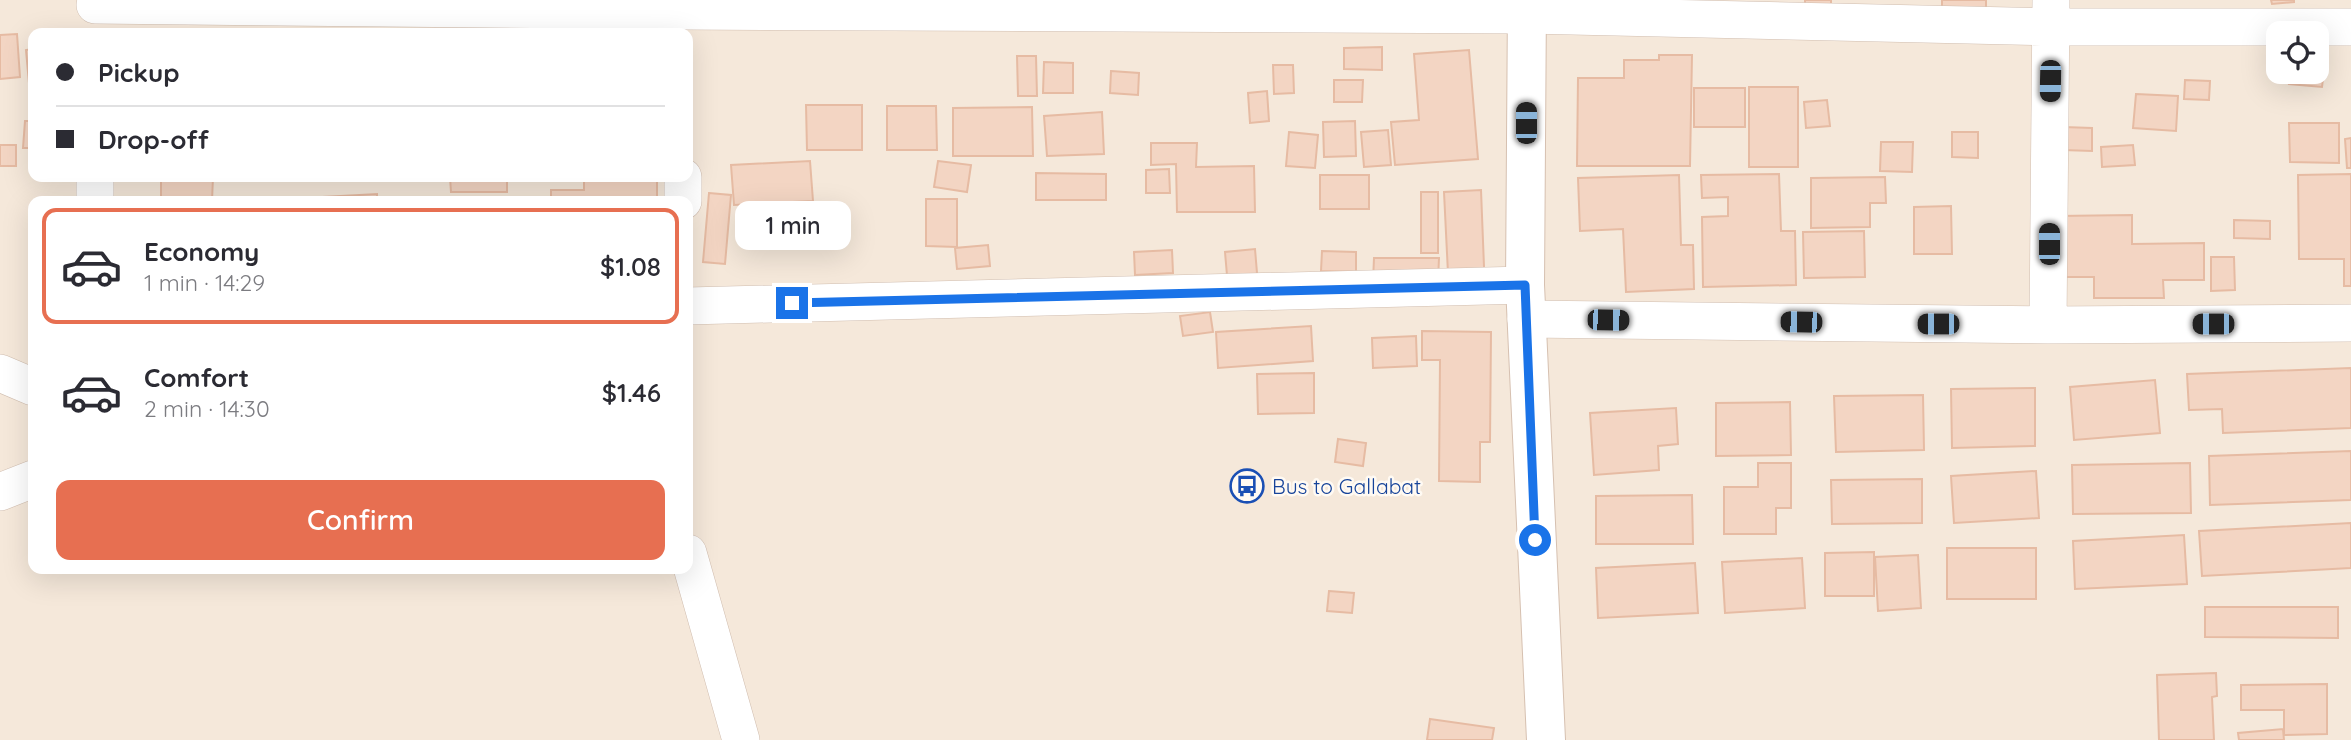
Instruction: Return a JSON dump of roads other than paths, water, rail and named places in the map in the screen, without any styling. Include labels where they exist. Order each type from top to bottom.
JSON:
[{"type":"street","points":[[1527,7],[1525,302],[1546,740]]},
{"type":"street","points":[[95,13],[681,15],[1527,7],[2051,13],[2351,27]]},
{"type":"street","points":[[2048,325],[2051,13]]},
{"type":"street","points":[[693,306],[1525,302],[2048,325],[2351,323]]},
{"type":"street","points":[[0,373],[28,385]]},
{"type":"street","points":[[0,492],[28,481]]},
{"type":"street","points":[[693,571],[741,740]]},
{"type":"place","name":"Bus to Gallabat","points":[[1247,486]]}]
